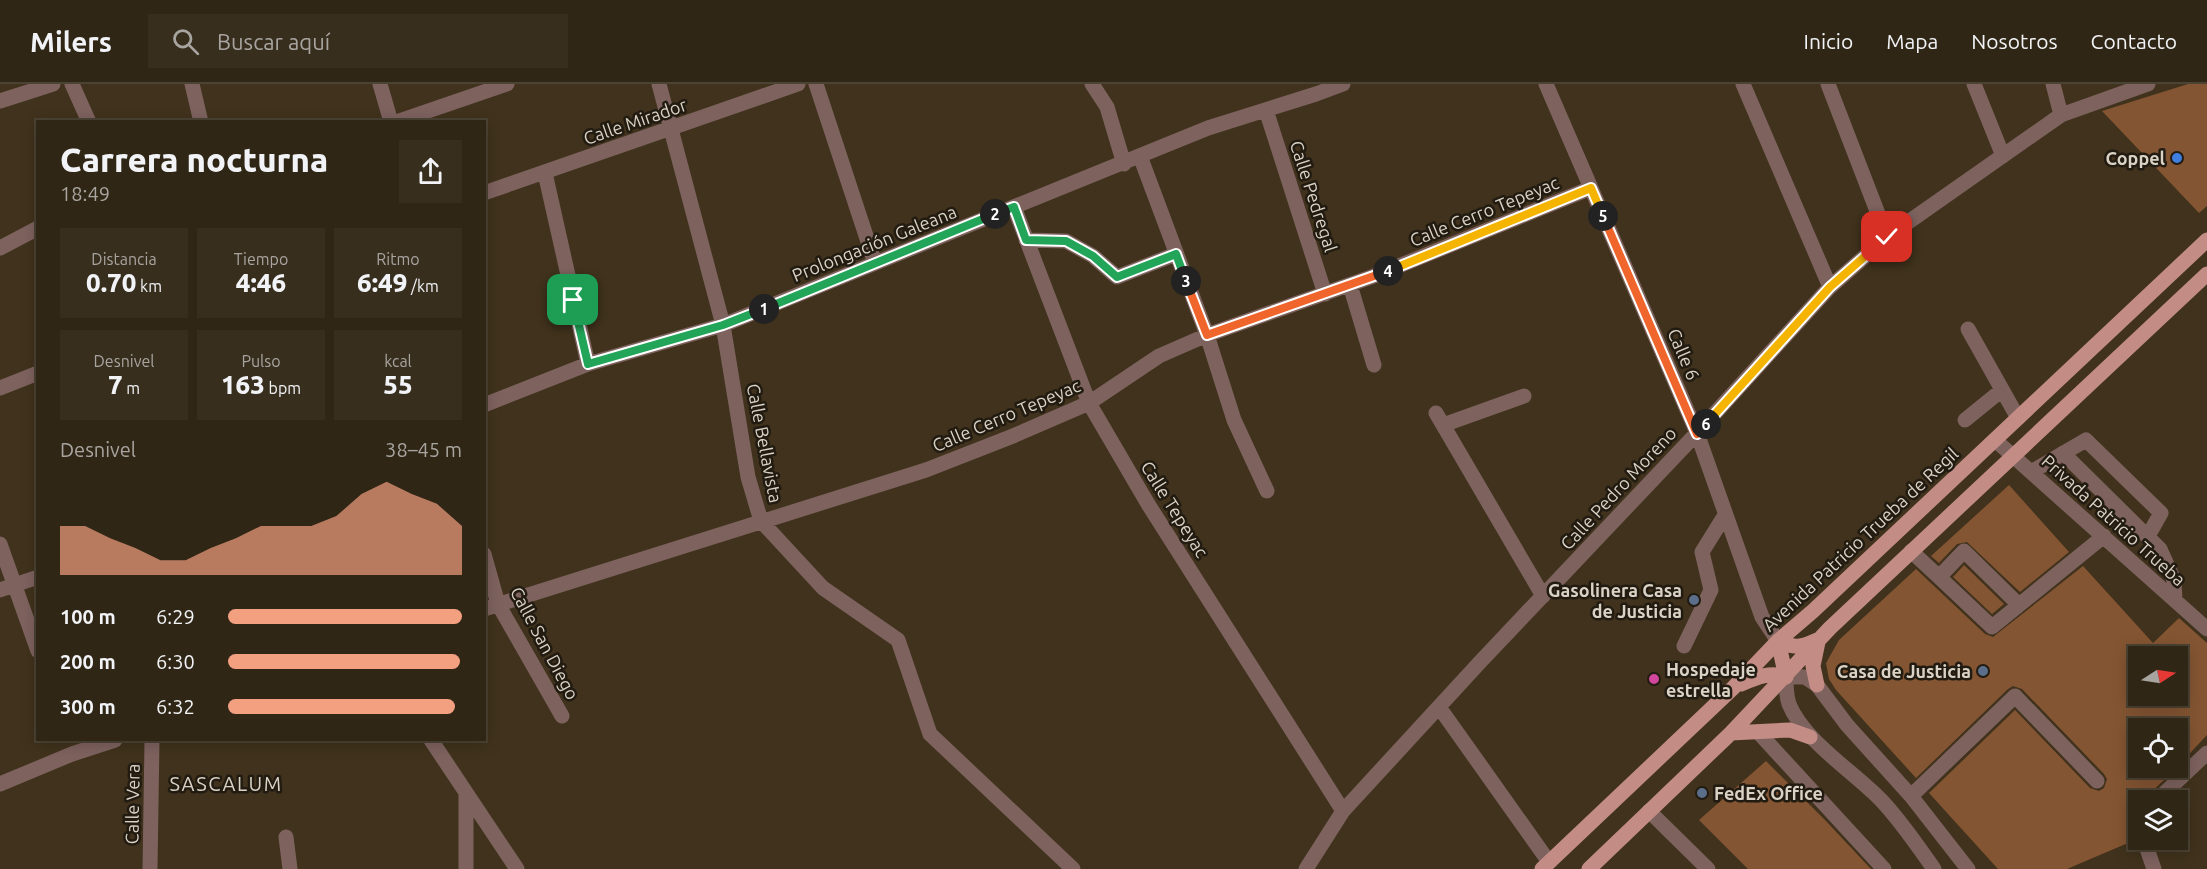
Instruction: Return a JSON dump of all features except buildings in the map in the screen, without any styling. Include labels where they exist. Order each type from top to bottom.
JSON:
[{"type":"main road","name":"Avenida Patricio Trueba de Regil","points":[[1546,866],[1733,688],[1778,641],[1813,611],[2207,240]]},
{"type":"main road","points":[[1593,868],[1731,733],[1819,639],[2207,274]]},
{"type":"main road","points":[[1778,641],[1791,647],[1804,646],[1819,639]]},
{"type":"main road","points":[[1816,685],[1813,666],[1819,639]]},
{"type":"main road","points":[[1778,641],[1786,676]]},
{"type":"main road","points":[[1733,688],[1757,677],[1779,674],[1786,676]]},
{"type":"main road","points":[[1731,733],[1790,730],[1810,737]]},
{"type":"street","points":[[0,101],[52,84]]},
{"type":"street","points":[[72,84],[88,120]]},
{"type":"street","points":[[192,84],[201,120]]},
{"type":"street","points":[[380,84],[390,120]]},
{"type":"street","points":[[402,120],[507,84]]},
{"type":"street","name":"Calle Bellavista","points":[[659,84],[723,325],[748,477],[761,521],[823,588],[898,640],[930,734],[1073,869]]},
{"type":"street","name":"Calle Mirador","points":[[486,192],[798,84]]},
{"type":"street","points":[[816,84],[875,263]]},
{"type":"street","points":[[1092,84],[1107,107],[1124,164]]},
{"type":"street","name":"Prolongación Galeana","points":[[486,404],[588,364],[723,325],[1208,128],[1343,84]]},
{"type":"street","name":"Calle 6","points":[[1546,84],[1697,434],[1762,617],[1778,641]]},
{"type":"street","points":[[1743,84],[1830,287]]},
{"type":"street","points":[[1828,84],[1887,237]]},
{"type":"street","points":[[1974,84],[2002,156]]},
{"type":"street","points":[[2053,84],[2061,115]]},
{"type":"street","name":"Calle Pedro Moreno","points":[[1306,869],[1343,811],[1697,434],[1830,287],[1887,237],[2061,115],[2148,84]]},
{"type":"street","name":"Calle Pedregal","points":[[1266,110],[1325,294]]},
{"type":"street","points":[[1140,156],[1207,335],[1234,420],[1267,491]]},
{"type":"street","points":[[545,172],[588,364]]},
{"type":"street","name":"Calle Cerro Tepeyac","points":[[491,607],[926,470],[1089,403],[1160,356],[1207,335],[1350,285],[1591,188]]},
{"type":"street","name":"Calle Tepeyac","points":[[1014,207],[1089,403],[1148,504],[1343,811]]},
{"type":"street","points":[[0,248],[36,229]]},
{"type":"street","points":[[1026,240],[1066,241],[1093,256],[1117,277],[1176,254]]},
{"type":"street","points":[[1350,285],[1374,365]]},
{"type":"street","points":[[1968,329],[2018,418]]},
{"type":"street","points":[[0,388],[36,374]]},
{"type":"street","points":[[1965,420],[2002,390]]},
{"type":"street","points":[[1524,396],[1439,419],[1543,596]]},
{"type":"street","name":"Privada Patricio Trueba","points":[[1995,440],[2207,629]]},
{"type":"street","points":[[2031,472],[2086,440],[2161,513],[2148,536]]},
{"type":"street","points":[[2063,453],[2160,549],[2174,580],[2175,600]]},
{"type":"street","points":[[1684,646],[1711,590],[1702,552],[1725,515]]},
{"type":"street","points":[[1911,550],[1992,627],[2104,536]]},
{"type":"street","points":[[0,544],[36,645]]},
{"type":"street","points":[[1938,577],[1964,551],[2019,605]]},
{"type":"street","name":"Calle San Diego","points":[[486,569],[491,607],[562,716]]},
{"type":"street","points":[[0,590],[36,578]]},
{"type":"street","points":[[1934,869],[1902,824],[1880,800],[1810,737],[1789,704],[1786,676],[1805,678],[1816,685],[1847,725],[1899,780],[1968,869]]},
{"type":"street","points":[[1911,796],[2015,696],[2097,781]]},
{"type":"street","points":[[1439,707],[1546,866]]},
{"type":"street","points":[[1758,732],[1884,869]]},
{"type":"street","points":[[0,784],[70,747],[109,741]]},
{"type":"street","name":"Calle Vera","points":[[150,869],[152,741]]},
{"type":"street","points":[[431,741],[517,869]]},
{"type":"street","points":[[2168,790],[2207,753]]},
{"type":"street","points":[[1880,800],[1899,780]]},
{"type":"street","points":[[466,794],[466,869]]},
{"type":"street","points":[[1649,811],[1708,869]]},
{"type":"street","points":[[286,837],[290,869]]},
{"type":"street","points":[[2147,850],[2154,869]]},
{"type":"place","name":"Coppel","points":[[2177,158]]},
{"type":"place","name":"Gasolinera Casa de Justicia","points":[[1694,600]]},
{"type":"place","name":"Casa de Justicia","points":[[1983,671]]},
{"type":"place","name":"Hospedaje estrella","points":[[1654,679]]},
{"type":"place","name":"FedEx Office","points":[[1702,793]]},
{"type":"district","name":"SASCALUM","points":[[226,783]]},
{"type":"route","points":[[573,300],[588,364],[723,325],[1014,207],[1026,240],[1066,241],[1093,256],[1117,277],[1176,254],[1207,335],[1374,276],[1591,188],[1697,434],[1830,287],[1887,237]]}]
